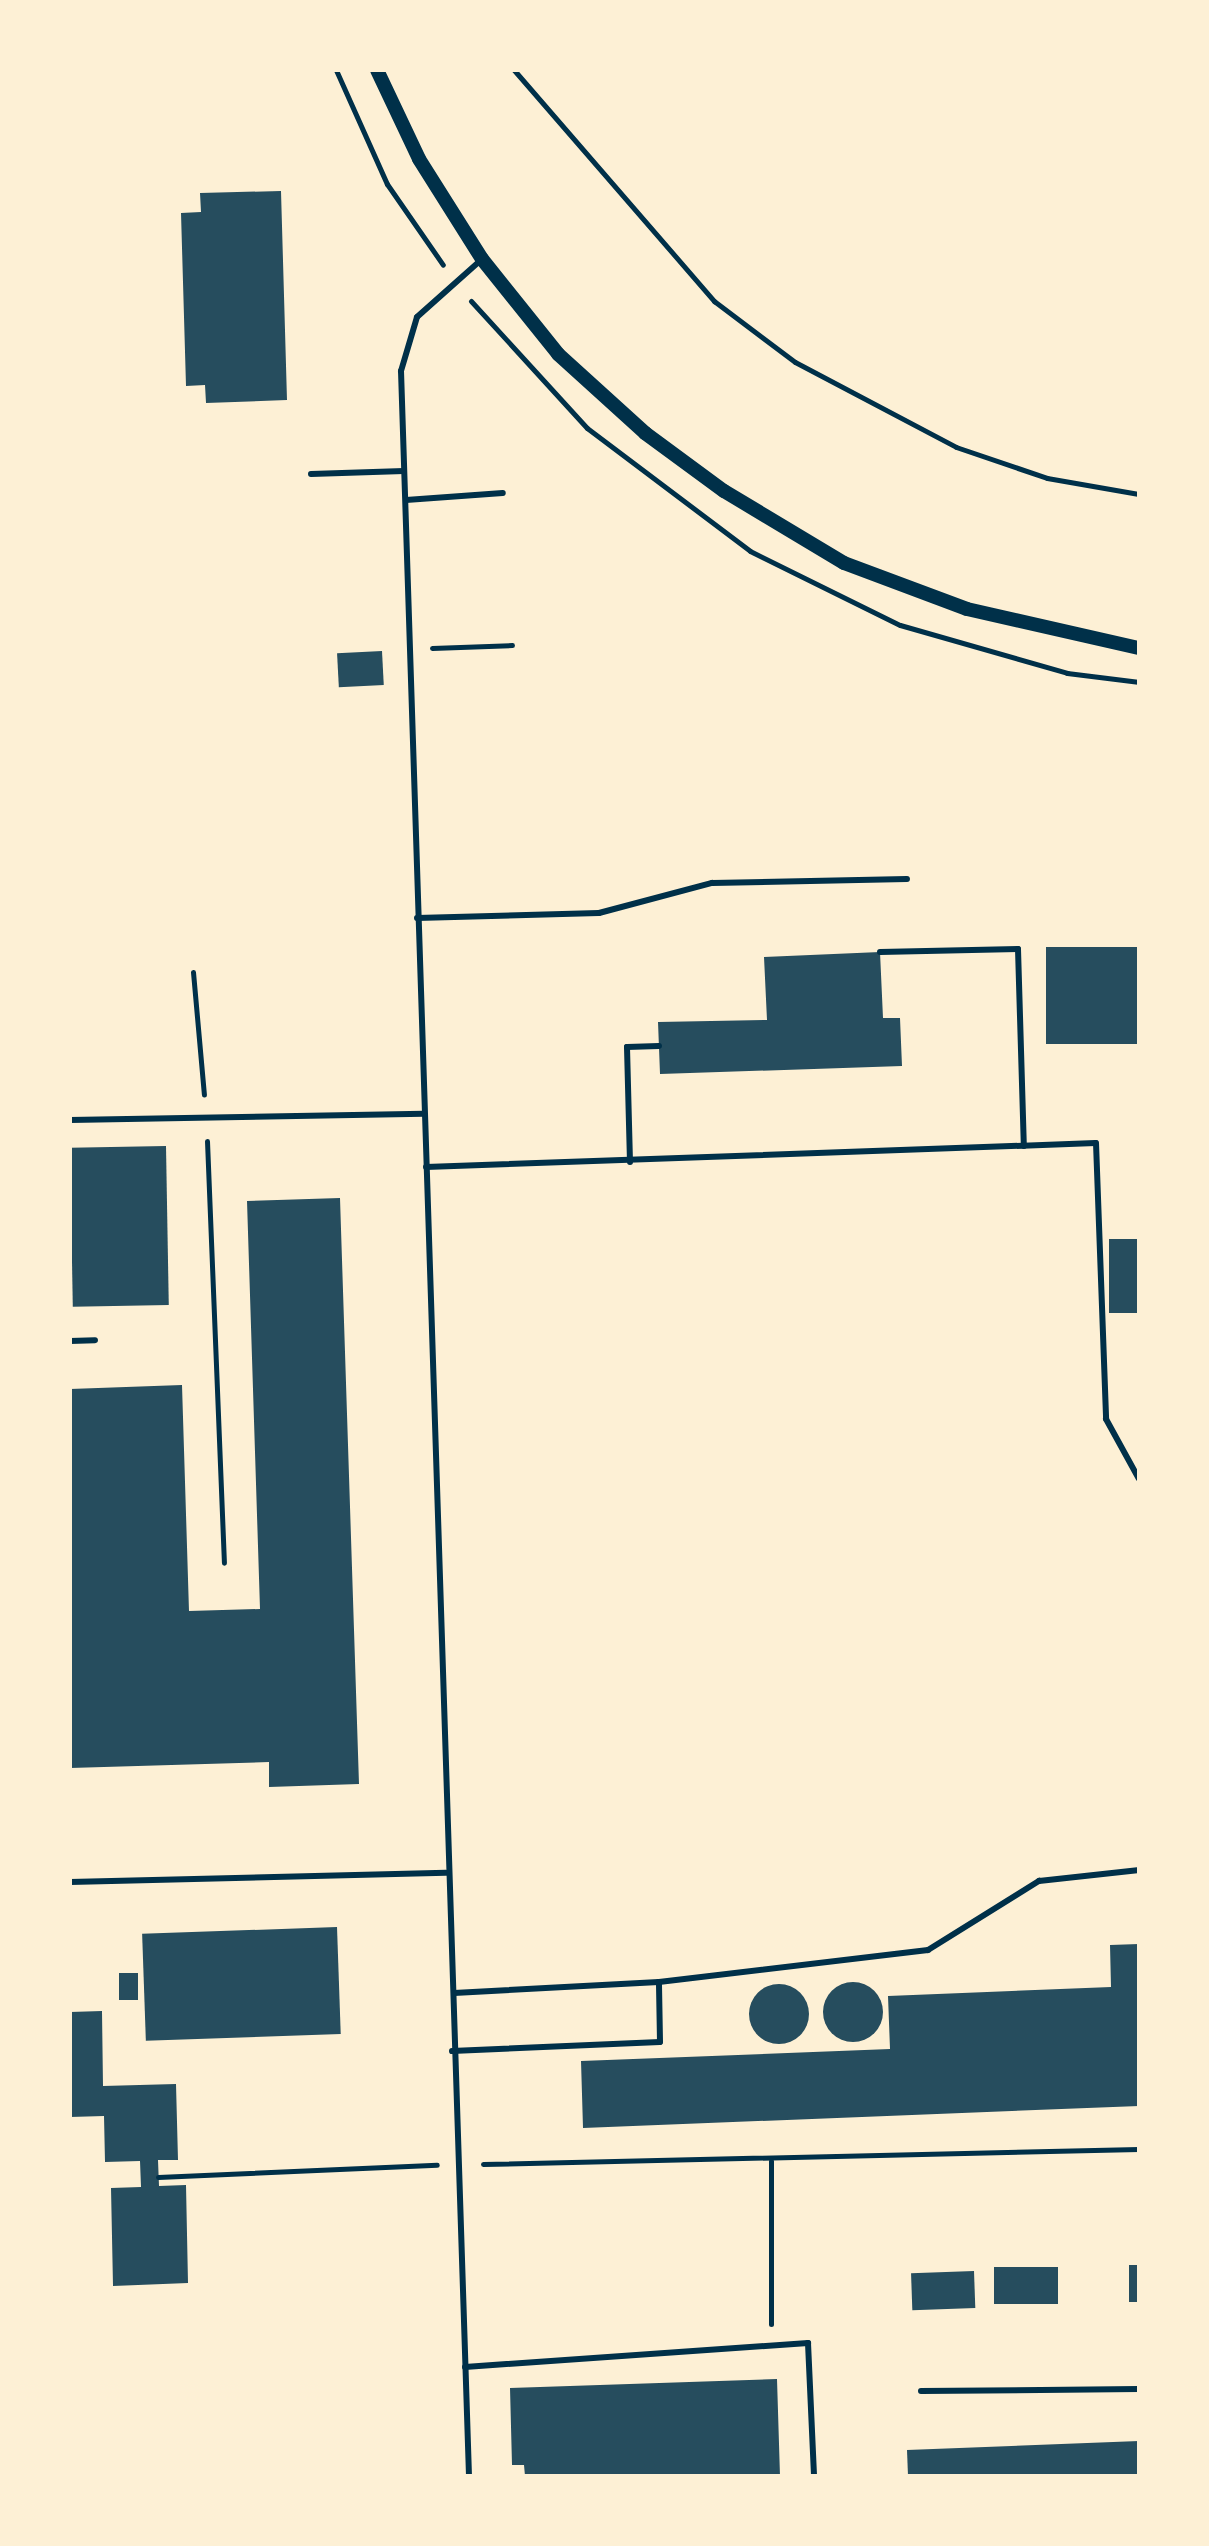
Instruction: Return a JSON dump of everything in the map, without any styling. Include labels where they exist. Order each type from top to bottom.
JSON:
[{"type":"street","points":[[377,70],[419,159],[482,259],[558,354],[645,433],[724,491],[844,563],[967,609],[1139,648]]},
{"type":"lane","points":[[469,2476],[452,2051],[454,1993],[446,1873],[404,471],[405,349],[417,317],[482,259]]},
{"type":"lane","points":[[311,474],[404,471]]},
{"type":"lane","points":[[406,500],[503,493]]},
{"type":"lane","points":[[417,918],[599,913],[712,883],[907,879]]},
{"type":"lane","points":[[880,952],[1018,949],[1024,1146]]},
{"type":"lane","points":[[630,1162],[627,1047],[659,1046]]},
{"type":"lane","points":[[70,1120],[424,1114]]},
{"type":"lane","points":[[426,1167],[1096,1143],[1106,1419],[1139,1479]]},
{"type":"lane","points":[[70,1341],[95,1340]]},
{"type":"lane","points":[[454,1993],[659,1982],[928,1950],[1039,1881],[1139,1870]]},
{"type":"lane","points":[[70,1882],[446,1873]]},
{"type":"lane","points":[[452,2051],[660,2042],[659,1982]]},
{"type":"lane","points":[[465,2367],[808,2343],[814,2476]]},
{"type":"lane","points":[[921,2391],[1139,2389]]},
{"type":"path","points":[[514,70],[714,301],[795,362],[956,447],[1047,478],[1139,494]]},
{"type":"path","points":[[411,649],[512,645]]},
{"type":"path","points":[[193,972],[206,1116],[224,1563]]},
{"type":"path","points":[[158,2177],[457,2164],[771,2161],[1139,2149]]},
{"type":"path","points":[[771,2161],[771,2345]]},
{"type":"building","points":[[281,191],[287,400],[206,403],[205,385],[186,386],[181,213],[201,212],[200,193]]},
{"type":"building","points":[[382,651],[384,685],[339,687],[337,653]]},
{"type":"building","points":[[1046,947],[1139,947],[1139,1044],[1046,1044]]},
{"type":"building","points":[[880,952],[883,1018],[900,1018],[902,1066],[660,1074],[658,1022],[767,1020],[764,957]]},
{"type":"building","points":[[166,1146],[169,1305],[73,1307],[70,1148]]},
{"type":"building","points":[[340,1198],[359,1784],[269,1787],[269,1762],[70,1768],[70,1389],[182,1385],[189,1611],[260,1609],[247,1201]]},
{"type":"building","points":[[1109,1239],[1139,1239],[1139,1313],[1109,1313]]},
{"type":"building","points":[[337,1927],[341,2034],[146,2041],[142,1934]]},
{"type":"building","points":[[1139,1944],[1139,2106],[583,2128],[581,2061],[890,2049],[888,1996],[1111,1987],[1110,1945]]},
{"type":"building","points":[[119,1973],[138,1973],[138,2000],[119,2000]]},
{"type":"building","points":[[853,1982],[865,1984],[874,1991],[881,2000],[881,2024],[874,2033],[865,2040],[853,2042],[841,2040],[832,2033],[825,2024],[823,2012],[825,2000],[832,1991],[841,1984]]},
{"type":"building","points":[[779,1984],[790,1986],[800,1993],[807,2003],[807,2025],[800,2035],[790,2042],[779,2044],[768,2042],[758,2035],[751,2025],[749,2014],[751,2003],[758,1993],[768,1986]]},
{"type":"building","points":[[102,2011],[103,2086],[176,2084],[178,2160],[158,2160],[159,2186],[186,2185],[188,2283],[113,2286],[111,2188],[141,2187],[140,2161],[105,2162],[104,2116],[70,2117],[70,2012]]},
{"type":"building","points":[[1129,2265],[1139,2265],[1139,2302],[1129,2302]]},
{"type":"building","points":[[994,2267],[1058,2267],[1058,2304],[994,2304]]},
{"type":"building","points":[[974,2271],[975,2308],[912,2310],[911,2273]]},
{"type":"building","points":[[777,2379],[780,2476],[525,2476],[524,2465],[512,2465],[510,2388]]},
{"type":"building","points":[[1139,2441],[1139,2476],[908,2476],[907,2450]]}]
